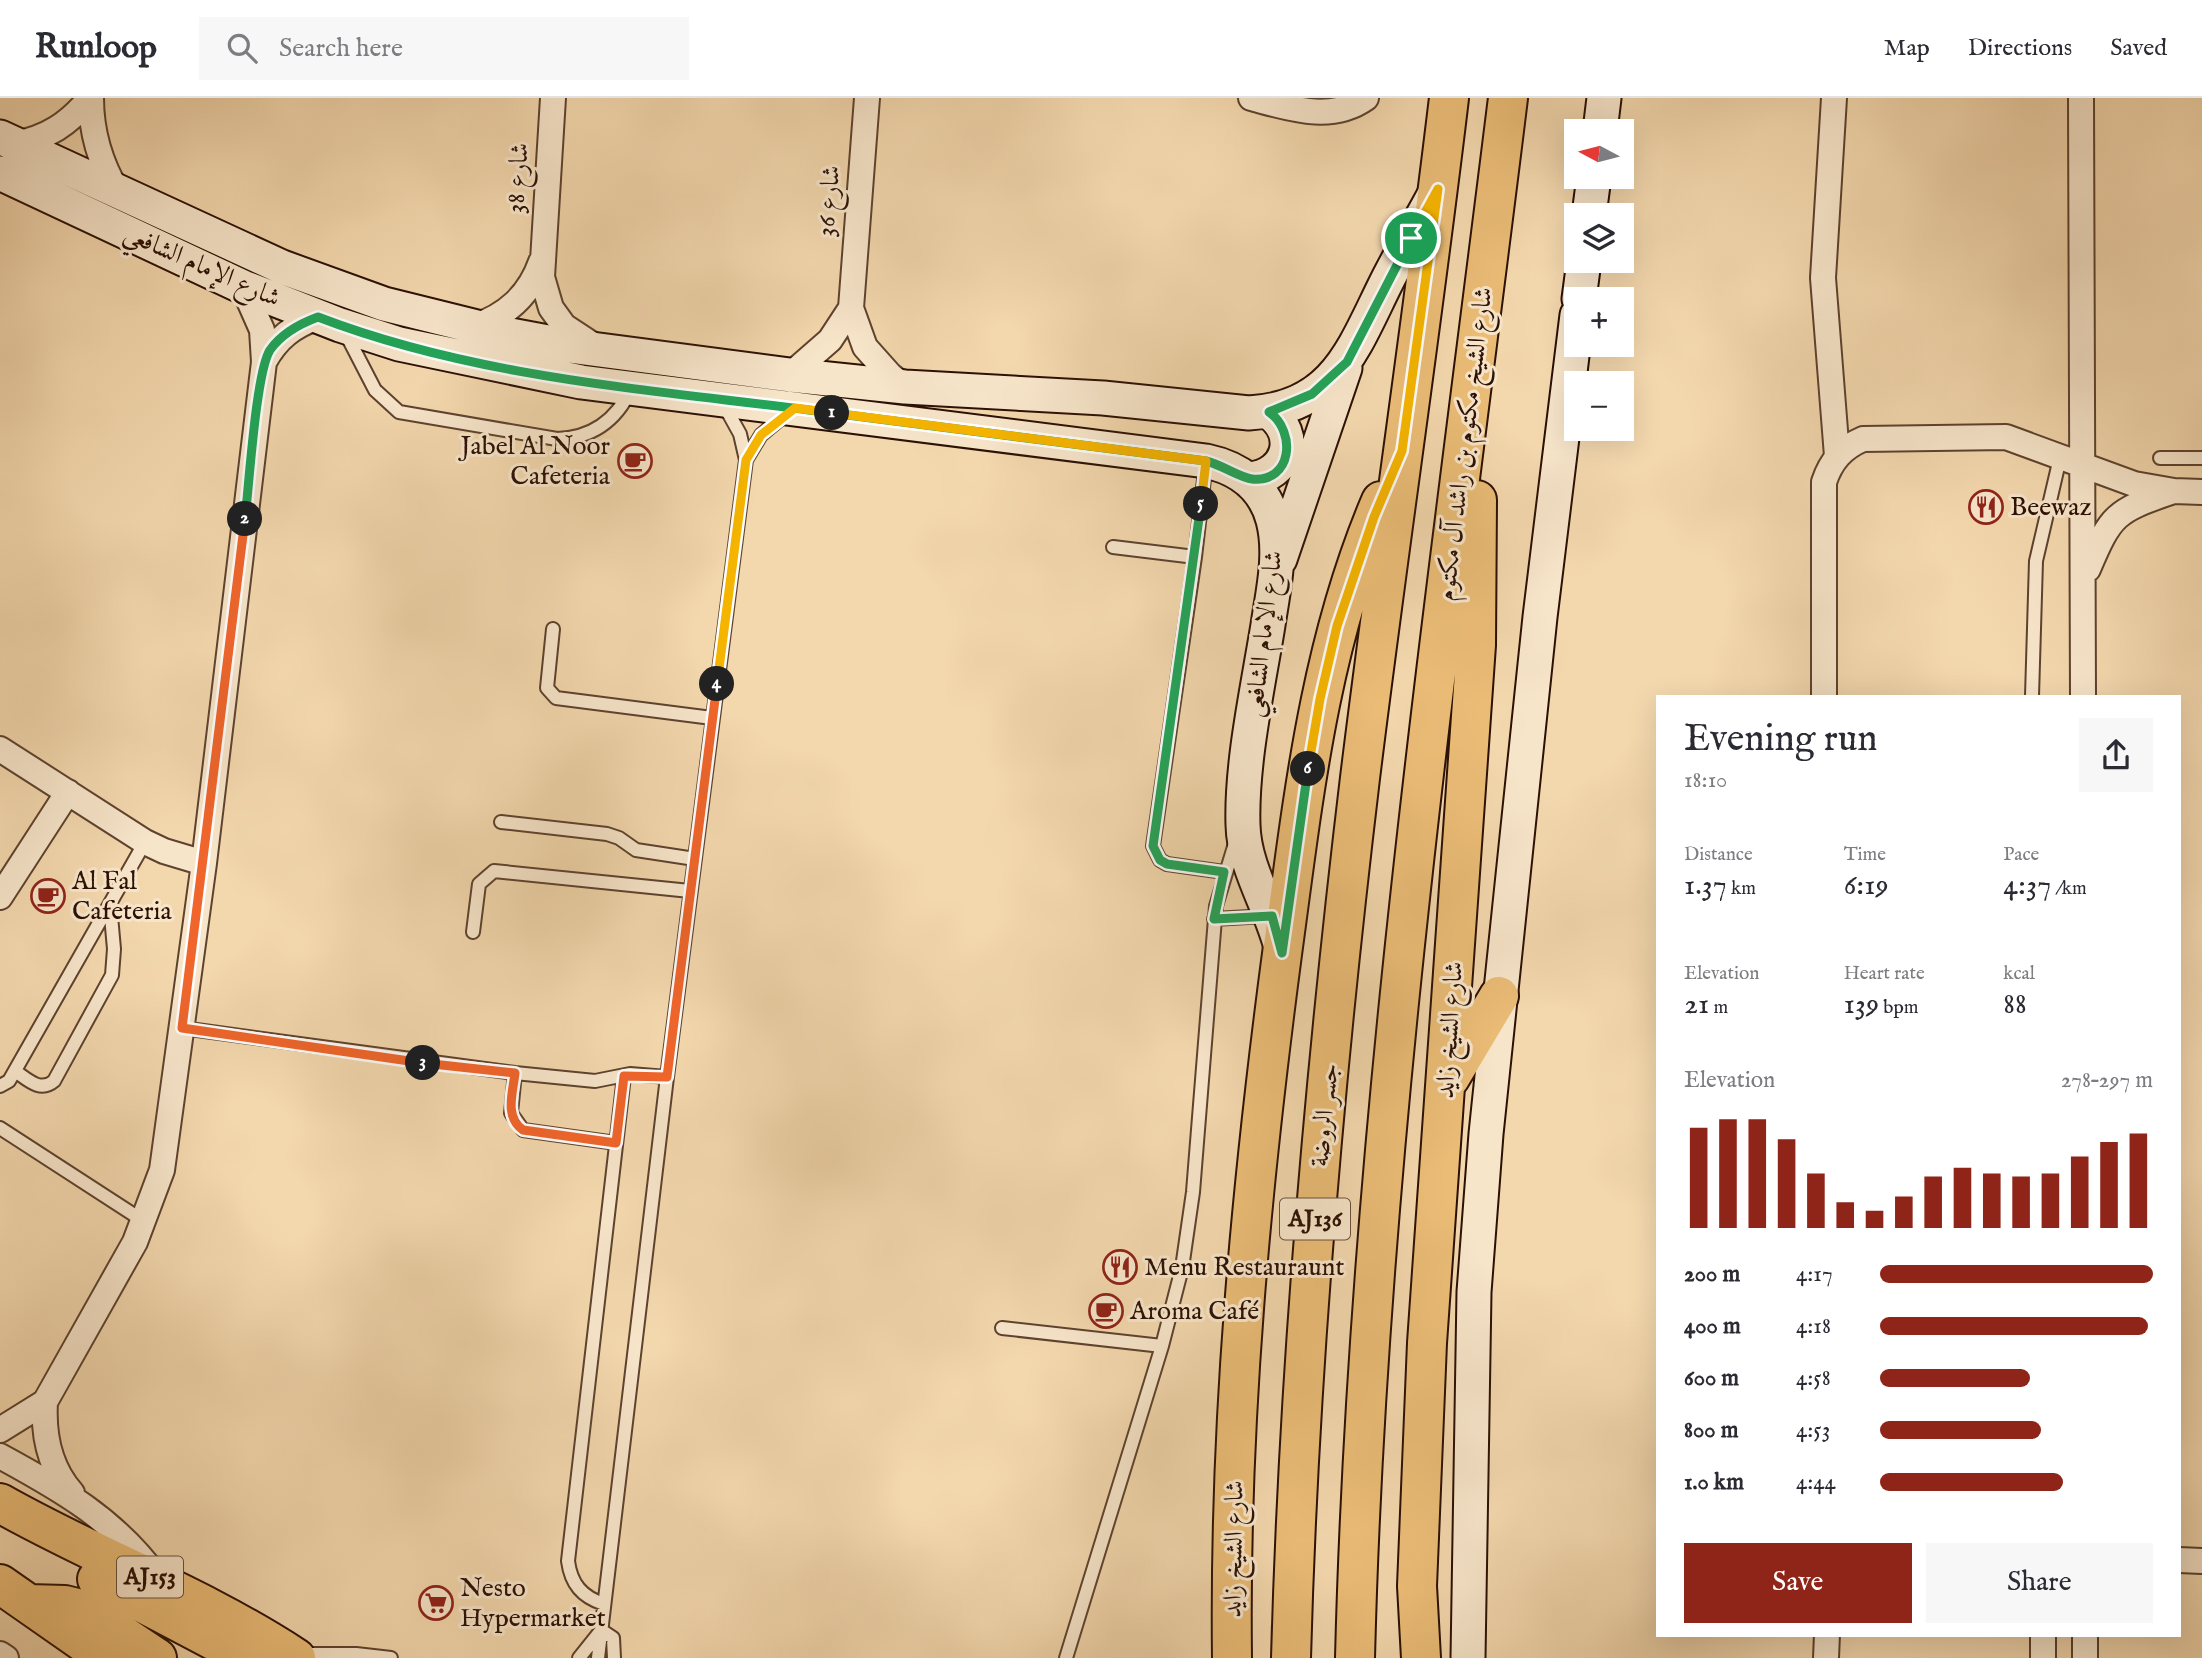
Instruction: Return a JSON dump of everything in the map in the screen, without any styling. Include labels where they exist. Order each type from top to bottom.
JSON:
[{"type":"main road","points":[[1402,451],[1449,98]]},
{"type":"main road","name":"شارع الشيخ مكتوم بن راشد آل مكتوم","points":[[1355,1658],[1362,1470],[1378,1224],[1421,790],[1508,98]]},
{"type":"main road","name":"شارع الشيخ زايد","points":[[1421,1658],[1417,1586],[1427,1343],[1447,1082],[1478,595],[1477,496],[1471,402]]},
{"type":"main road","name":"شارع الشيخ زايد","points":[[1232,1658],[1231,1585],[1246,1263],[1257,1146],[1307,774],[1325,675],[1354,571],[1402,451]]},
{"type":"main road","name":"جسر الروضة","points":[[1291,1658],[1298,1458],[1314,1222],[1360,782],[1402,451]]},
{"type":"main road","points":[[1447,1082],[1499,996]]},
{"type":"main road","name":"AJ153","points":[[0,1503],[65,1539],[160,1581],[294,1656]]},
{"type":"main road","points":[[65,1539],[73,1558],[84,1570],[247,1658]]},
{"type":"main road","points":[[1217,1658],[1231,1585]]},
{"type":"main road","points":[[1411,1658],[1417,1586]]},
{"type":"main road","points":[[15,1594],[106,1658]]},
{"type":"main road","points":[[15,1594],[85,1611],[158,1658]]},
{"type":"street","points":[[7,140],[39,138],[61,127],[91,98]]},
{"type":"street","points":[[91,98],[91,117],[99,157],[118,193]]},
{"type":"street","name":"شارع 38","points":[[553,98],[541,261],[545,293],[564,326],[582,340],[602,350]]},
{"type":"street","name":"شارع 36","points":[[867,98],[850,308],[865,347],[890,376],[905,387]]},
{"type":"street","points":[[1251,98],[1307,111],[1332,113],[1345,110],[1366,98]]},
{"type":"street","points":[[1601,119],[1604,98]]},
{"type":"street","points":[[1834,98],[1823,278],[1837,456]]},
{"type":"street","points":[[2081,98],[2083,695]]},
{"type":"street","name":"شارع الإمام الشافعي","points":[[7,140],[118,193],[332,287],[473,327],[602,350],[790,375],[905,387],[1065,395],[1229,413],[1269,412],[1312,394],[1347,362],[1438,189]]},
{"type":"street","name":"شارع الإمام الشافعي","points":[[2,179],[243,286],[329,321],[399,344],[479,363],[631,389],[1206,461],[1233,469],[1250,479],[1265,499],[1273,520],[1276,568],[1246,776],[1243,826],[1250,866],[1272,916],[1282,953]]},
{"type":"street","name":"شارع 38","points":[[473,327],[490,321],[519,300],[536,275],[541,261]]},
{"type":"street","points":[[0,1430],[45,1402],[145,1222],[164,1156],[204,863],[264,362],[262,330],[243,286]]},
{"type":"street","name":"شارع 36","points":[[790,375],[830,340],[850,308]]},
{"type":"street","points":[[264,362],[280,338],[292,328],[329,321]]},
{"type":"street","points":[[1468,1658],[1474,1292],[1499,996],[1572,357]]},
{"type":"street","points":[[1276,568],[1347,362]]},
{"type":"street","points":[[1250,479],[1273,473],[1287,453],[1285,429],[1269,412]]},
{"type":"street","points":[[1824,695],[1823,497],[1829,468],[1837,456],[1863,439],[1982,435],[2006,437],[2134,484],[2174,491],[2202,492]]},
{"type":"street","points":[[2083,583],[2100,540],[2114,518],[2131,506],[2174,491]]},
{"type":"street","points":[[0,749],[145,842],[164,851],[204,863]]},
{"type":"street","points":[[0,897],[68,792]]},
{"type":"street","points":[[45,1402],[46,1441],[59,1475],[83,1503],[129,1542],[160,1581]]},
{"type":"street","points":[[0,1456],[83,1503]]},
{"type":"street","points":[[2181,1560],[2202,1561]]},
{"type":"street","points":[[1826,1658],[1827,1637]]},
{"type":"street","points":[[2043,1637],[2043,1658]]},
{"type":"street","points":[[2085,1637],[2085,1658]]},
{"type":"street","points":[[0,1654],[6,1658]]},
{"type":"lane","points":[[329,321],[382,399],[409,416],[572,439],[602,426],[624,404],[631,389]]},
{"type":"lane","points":[[598,1658],[667,1077],[746,460],[740,434],[721,400]]},
{"type":"lane","points":[[746,460],[761,435],[795,408]]},
{"type":"lane","points":[[2032,695],[2036,561],[2060,458]]},
{"type":"lane","points":[[2160,458],[2202,458]]},
{"type":"lane","points":[[1206,461],[1195,557],[1153,846],[1160,860],[1167,864],[1224,872]]},
{"type":"lane","points":[[1113,547],[1195,557]]},
{"type":"lane","points":[[553,629],[547,688],[556,698],[712,718]]},
{"type":"lane","points":[[501,822],[607,834],[619,838],[636,850],[695,859]]},
{"type":"lane","points":[[1066,1658],[1162,1346],[1182,1268],[1192,1204],[1214,919],[1224,872],[1243,826]]},
{"type":"lane","points":[[0,1086],[9,1081],[15,1071],[145,842]]},
{"type":"lane","points":[[473,932],[479,884],[494,871],[690,891]]},
{"type":"lane","points":[[15,1071],[38,1086],[47,1086],[54,1081],[75,1046],[112,975],[114,950],[110,903]]},
{"type":"lane","points":[[1214,919],[1272,916]]},
{"type":"lane","points":[[182,1028],[515,1073],[595,1081],[624,1076],[667,1077]]},
{"type":"lane","points":[[515,1073],[511,1113],[513,1120],[523,1130],[616,1143]]},
{"type":"lane","points":[[604,1604],[582,1594],[569,1573],[568,1561],[624,1076]]},
{"type":"lane","points":[[0,1128],[145,1222]]},
{"type":"lane","points":[[1002,1328],[1162,1346]]},
{"type":"lane","points":[[579,1658],[601,1630]]},
{"type":"lane","points":[[601,1630],[613,1638],[614,1658]]},
{"type":"lane","points":[[294,1656],[356,1654],[391,1658]]},
{"type":"place","name":"Jabel Al Noor Cafeteria","points":[[635,461]]},
{"type":"place","name":"Beewaz","points":[[1986,507]]},
{"type":"place","name":"Al Fal Cafeteria","points":[[48,896]]},
{"type":"place","name":"Menu Restauraunt","points":[[1120,1267]]},
{"type":"place","name":"Aroma Café","points":[[1106,1311]]},
{"type":"place","name":"Nesto Hypermarket","points":[[436,1603]]},
{"type":"route","points":[[1411,238],[1347,362],[1331,380],[1312,394],[1292,405],[1269,412],[1279,419],[1285,429],[1287,453],[1282,464],[1273,473],[1250,479],[1233,469],[1206,461],[1000,435],[795,408],[581,382],[479,363],[399,344],[318,317],[292,328],[280,338],[264,362],[182,1028],[515,1073],[511,1113],[517,1126],[529,1132],[616,1143],[624,1076],[637,1074],[667,1077],[746,460],[761,435],[795,408],[1206,461],[1195,557],[1153,846],[1155,854],[1167,864],[1224,872],[1214,919],[1272,916],[1282,953],[1307,774],[1320,699],[1337,626],[1374,517],[1402,451],[1438,189],[1411,238]]}]
